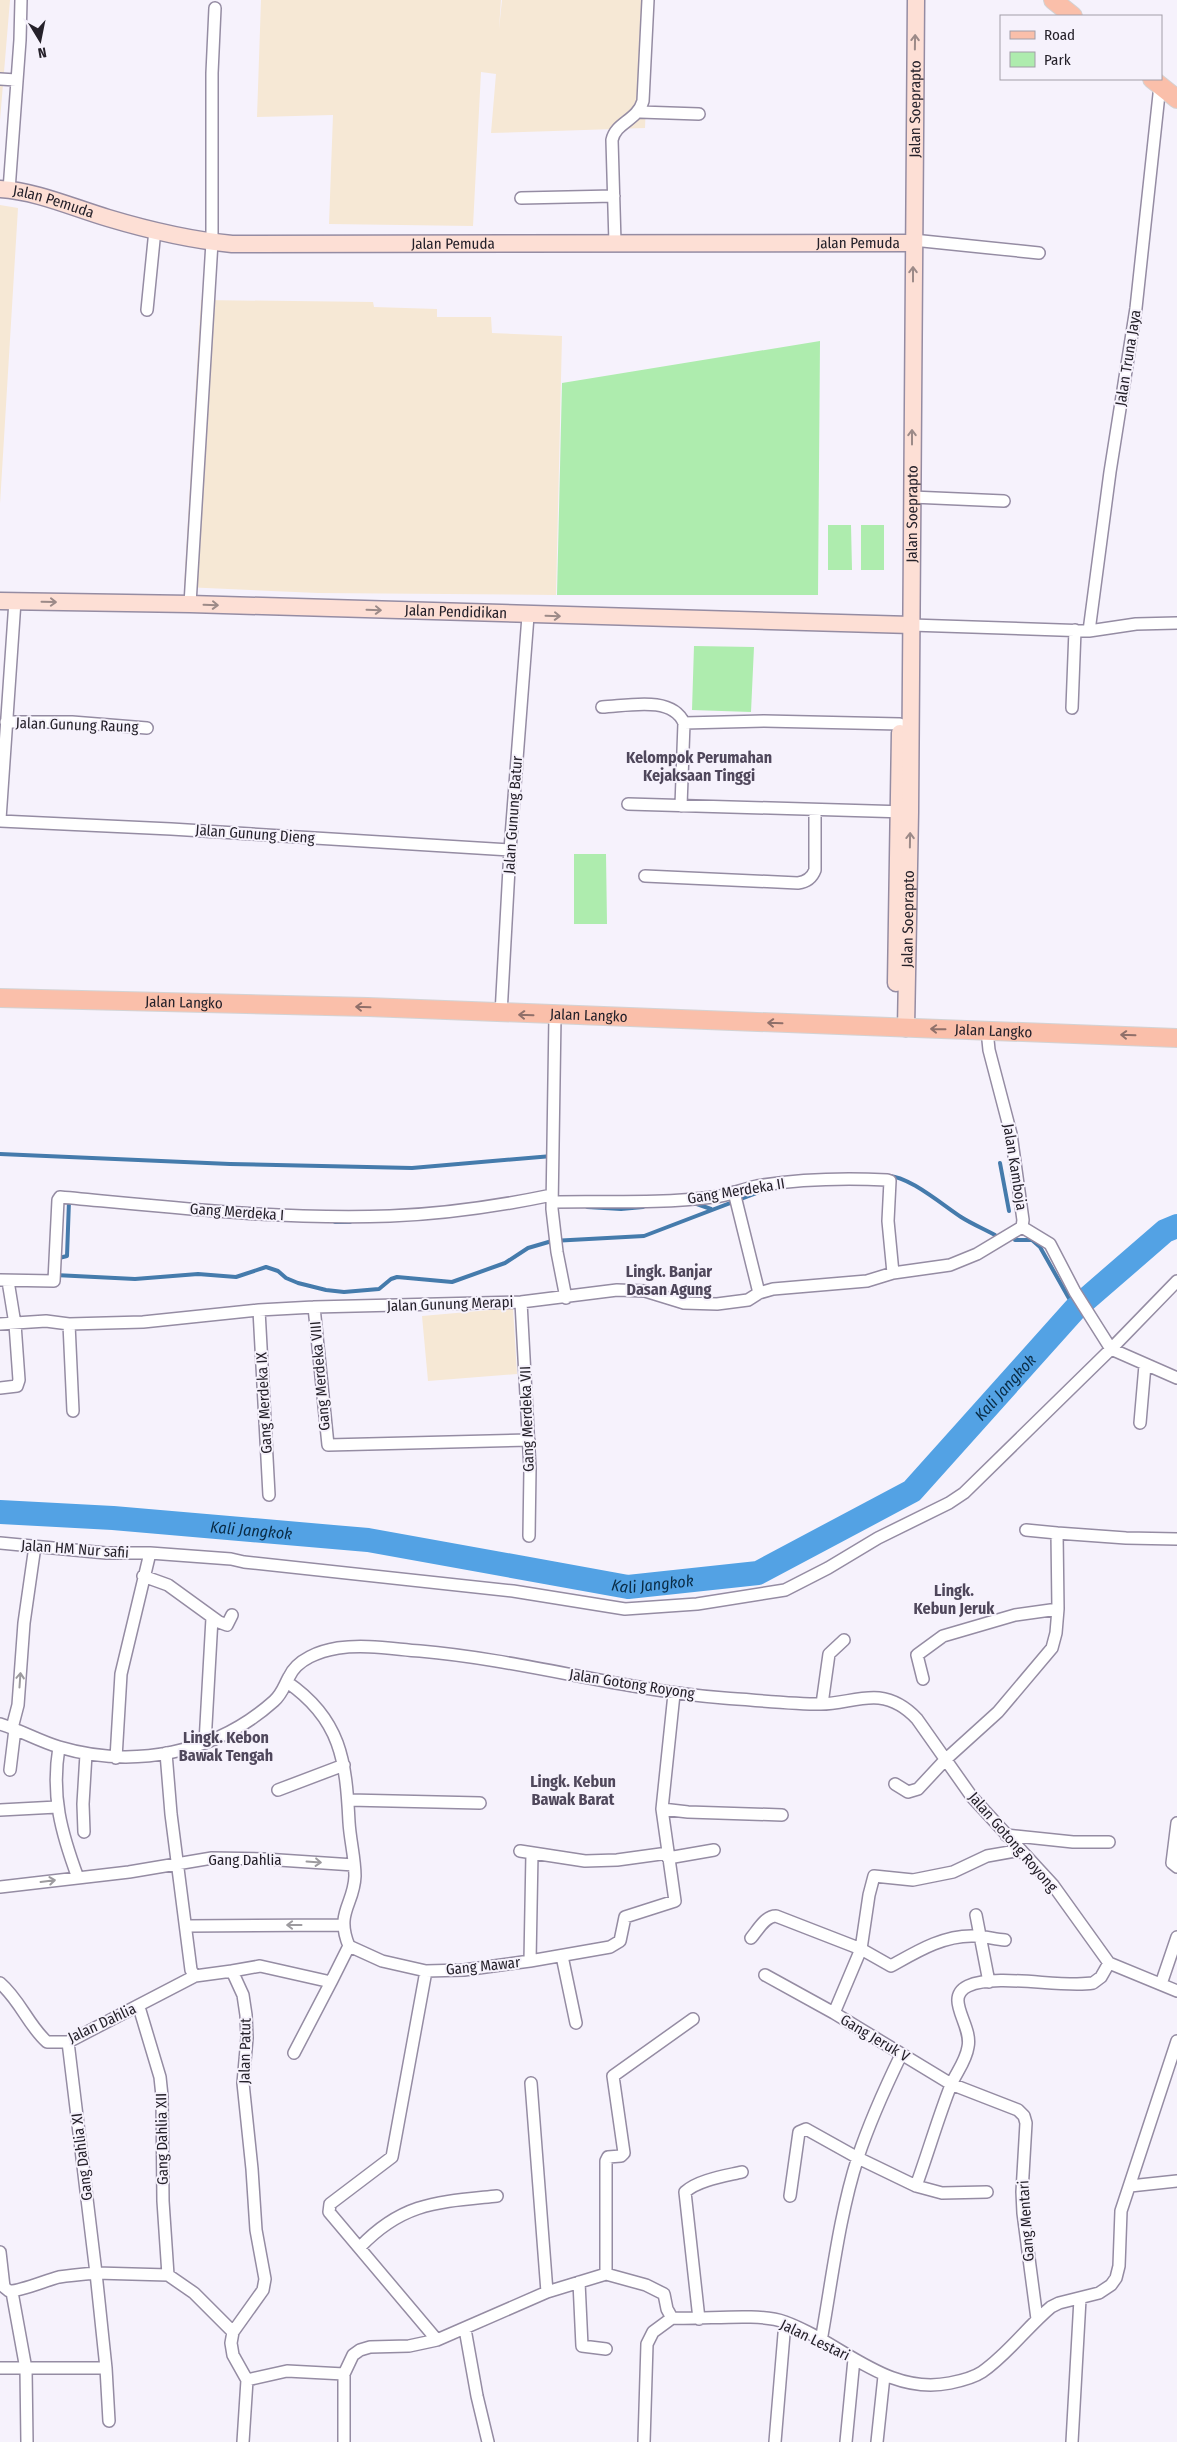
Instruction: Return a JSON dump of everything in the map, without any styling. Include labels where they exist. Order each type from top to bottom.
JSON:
[{"type":"main road","name":"Jalan Soeprapto","points":[[904,812],[900,724],[912,497],[916,0]]},
{"type":"main road","points":[[1053,0],[1072,15]]},
{"type":"main road","points":[[1156,82],[1177,99]]},
{"type":"main road","name":"Jalan Pemuda","points":[[4,190],[135,226],[212,242],[257,244],[913,241]]},
{"type":"main road","name":"Jalan Pendidikan","points":[[8,601],[190,604],[528,616],[906,626]]},
{"type":"main road","name":"Jalan Soeprapto","points":[[901,1028],[906,626]]},
{"type":"main road","name":"Jalan Langko","points":[[0,998],[368,1007],[501,1014],[1177,1038]]},
{"type":"street","points":[[4,190],[16,80],[21,0]]},
{"type":"street","points":[[640,112],[643,101],[648,0]]},
{"type":"street","points":[[190,604],[212,242],[212,73],[215,8]]},
{"type":"street","points":[[0,79],[16,80]]},
{"type":"street","name":"Jalan Truna Jaya","points":[[1088,631],[1110,472],[1136,308],[1156,82]]},
{"type":"street","points":[[615,243],[613,137],[618,128],[640,112],[699,114]]},
{"type":"street","points":[[521,198],[614,196]]},
{"type":"street","points":[[146,310],[155,230]]},
{"type":"street","points":[[913,241],[1039,253]]},
{"type":"street","points":[[912,497],[1004,502]]},
{"type":"street","points":[[0,820],[2,736],[6,722],[8,601]]},
{"type":"street","name":"Jalan Gunung Batur","points":[[501,1014],[510,850],[528,616]]},
{"type":"street","points":[[906,626],[1088,631],[1136,624],[1177,623]]},
{"type":"street","points":[[1072,708],[1075,630]]},
{"type":"street","points":[[602,706],[664,706],[678,712],[684,723],[681,806]]},
{"type":"street","points":[[684,723],[764,721],[900,724]]},
{"type":"street","name":"Jalan Gunung Raung","points":[[6,722],[72,722],[147,728]]},
{"type":"street","points":[[628,804],[904,812]]},
{"type":"street","points":[[646,876],[798,884],[805,882],[813,875],[814,870],[815,810]]},
{"type":"street","name":"Jalan Gunung Dieng","points":[[0,820],[510,850]]},
{"type":"street","points":[[555,1016],[552,1198],[557,1252],[566,1298]]},
{"type":"street","name":"Jalan Kamboja","points":[[893,1273],[950,1265],[977,1254],[1022,1227],[1024,1211],[1011,1134],[989,1050],[987,1030]]},
{"type":"street","name":"Gang Merdeka II","points":[[552,1198],[654,1203],[715,1197],[736,1198],[756,1186],[825,1180],[886,1180],[893,1273]]},
{"type":"street","name":"Gang Merdeka I","points":[[4,1280],[54,1275],[58,1200],[60,1197],[250,1213],[351,1217],[453,1211],[552,1198]]},
{"type":"street","points":[[736,1198],[759,1293]]},
{"type":"street","points":[[1022,1227],[1050,1244],[1075,1292],[1111,1349],[1177,1378]]},
{"type":"street","name":"Jalan Gunung Merapi","points":[[0,1324],[46,1321],[68,1324],[143,1322],[259,1310],[314,1307],[521,1302],[612,1291],[638,1290],[684,1304],[698,1304],[748,1300],[759,1293],[773,1289],[868,1281],[893,1273]]},
{"type":"street","points":[[0,1388],[17,1386],[19,1380],[15,1324],[4,1280]]},
{"type":"street","points":[[116,1758],[121,1674],[150,1553],[231,1559],[244,1562],[513,1591],[625,1610],[697,1604],[785,1590],[828,1568],[878,1538],[949,1503],[964,1493],[1111,1349],[1177,1281]]},
{"type":"street","name":"Gang Merdeka VII","points":[[521,1302],[529,1440],[529,1536]]},
{"type":"street","name":"Gang Merdeka VIII","points":[[314,1307],[328,1445],[529,1440]]},
{"type":"street","name":"Gang Merdeka IX","points":[[259,1310],[269,1495]]},
{"type":"street","points":[[68,1324],[73,1411]]},
{"type":"street","points":[[1140,1423],[1145,1364]]},
{"type":"street","points":[[1026,1530],[1126,1538],[1177,1539]]},
{"type":"street","points":[[895,1784],[908,1792],[914,1791],[998,1712],[1052,1648],[1056,1633],[1058,1609],[1057,1533]]},
{"type":"street","name":"Jalan HM Nur safii","points":[[0,1543],[106,1553],[150,1553]]},
{"type":"street","points":[[10,1770],[18,1705],[24,1623],[35,1546]]},
{"type":"street","points":[[143,1576],[168,1585],[212,1618],[227,1625],[232,1615]]},
{"type":"street","points":[[923,1679],[917,1655],[938,1638],[1015,1616],[1058,1609]]},
{"type":"street","points":[[205,1743],[212,1618]]},
{"type":"street","points":[[822,1704],[829,1654],[844,1640]]},
{"type":"street","name":"Jalan Gotong Royong","points":[[0,1724],[59,1747],[86,1754],[116,1758],[147,1757],[166,1753],[205,1743],[232,1730],[277,1699],[294,1669],[308,1657],[338,1648],[372,1647],[477,1658],[674,1694],[822,1704],[880,1698],[906,1707],[917,1718],[972,1797],[1053,1885],[1109,1964]]},
{"type":"street","points":[[287,1682],[306,1695],[325,1716],[335,1734],[344,1765],[354,1865],[354,1885],[343,1916],[343,1925],[349,1946],[294,2053]]},
{"type":"street","name":"Gang Mawar","points":[[349,1946],[382,1961],[426,1971],[464,1970],[530,1962],[616,1945],[620,1941],[625,1917],[675,1901],[662,1809],[674,1694]]},
{"type":"street","points":[[59,1747],[56,1766],[57,1807],[66,1843],[78,1878]]},
{"type":"street","points":[[166,1753],[171,1814],[187,1926],[190,1970],[195,1976],[260,1966],[330,1982]]},
{"type":"street","points":[[84,1832],[83,1804],[86,1754]]},
{"type":"street","points":[[278,1790],[344,1765]]},
{"type":"street","points":[[349,1800],[480,1803]]},
{"type":"street","points":[[0,1810],[57,1807]]},
{"type":"street","points":[[662,1809],[688,1812],[782,1815]]},
{"type":"street","points":[[1177,1823],[1172,1863],[1177,1867]]},
{"type":"street","points":[[1006,1835],[1074,1842],[1109,1842]]},
{"type":"street","points":[[520,1851],[585,1861],[668,1856],[714,1850]]},
{"type":"street","name":"Gang Jeruk V","points":[[1021,1850],[987,1856],[953,1872],[913,1880],[874,1876],[869,1895],[861,1950],[834,2013],[951,2084],[1018,2110],[1024,2116],[1026,2123]]},
{"type":"street","points":[[530,1962],[532,1853]]},
{"type":"street","name":"Gang Dahlia","points":[[0,1887],[78,1878],[212,1858],[354,1865]]},
{"type":"street","points":[[976,1915],[989,1982]]},
{"type":"street","points":[[751,1938],[770,1916],[776,1916],[861,1950],[889,1965],[934,1943],[967,1936],[1004,1940]]},
{"type":"street","points":[[187,1926],[343,1925]]},
{"type":"street","points":[[1161,1984],[1177,1937]]},
{"type":"street","points":[[562,1956],[576,2023]]},
{"type":"street","points":[[916,2186],[951,2084],[969,2046],[967,2026],[956,2002],[962,1991],[971,1985],[989,1982],[1090,1984],[1099,1980],[1109,1964],[1177,1991]]},
{"type":"street","name":"Jalan Patut","points":[[232,1971],[243,1995],[246,2015],[247,2038],[244,2083],[256,2230],[265,2279],[262,2290],[233,2332]]},
{"type":"street","points":[[426,1971],[392,2157],[330,2204],[328,2208],[329,2212],[437,2340]]},
{"type":"street","points":[[765,1975],[834,2013]]},
{"type":"street","name":"Jalan Dahlia","points":[[0,1983],[15,1998],[36,2032],[47,2042],[68,2042],[139,2007],[195,1976]]},
{"type":"street","name":"Gang Dahlia XII","points":[[139,2007],[160,2076],[162,2096],[163,2201],[168,2275]]},
{"type":"street","points":[[606,2274],[606,2161],[608,2157],[621,2156],[624,2153],[613,2076],[693,2018]]},
{"type":"street","name":"Jalan Lestari","points":[[672,2318],[699,2320],[755,2318],[785,2322],[884,2376],[907,2383],[936,2386],[958,2382],[980,2373],[999,2359],[1037,2319],[1059,2303],[1099,2293],[1116,2278],[1120,2266],[1121,2211],[1177,2041]]},
{"type":"street","name":"Gang Dahlia XI","points":[[68,2042],[96,2272],[110,2421]]},
{"type":"street","points":[[821,2341],[844,2212],[858,2158],[884,2088],[901,2055]]},
{"type":"street","points":[[531,2083],[547,2292]]},
{"type":"street","name":"Gang Mentari","points":[[1026,2123],[1022,2192],[1023,2213],[1037,2319]]},
{"type":"street","points":[[790,2196],[800,2130],[806,2129],[858,2158],[916,2186],[942,2193],[987,2192]]},
{"type":"street","points":[[699,2320],[685,2192],[688,2188],[716,2178],[742,2172]]},
{"type":"street","points":[[1130,2186],[1177,2181]]},
{"type":"street","points":[[360,2247],[371,2235],[410,2210],[434,2203],[497,2196]]},
{"type":"street","points":[[0,2252],[4,2287],[12,2292],[26,2369],[28,2442]]},
{"type":"street","points":[[12,2292],[61,2277],[96,2272],[168,2275],[194,2293],[233,2332],[231,2343],[233,2355],[247,2380],[243,2442]]},
{"type":"street","points":[[344,2442],[344,2374],[353,2355],[360,2350],[370,2346],[409,2346],[437,2340],[465,2330],[547,2292],[606,2274],[646,2285],[664,2294],[667,2309],[672,2318],[653,2332],[647,2344],[644,2442]]},
{"type":"street","points":[[579,2282],[582,2346],[606,2349]]},
{"type":"street","points":[[1072,2442],[1080,2299]]},
{"type":"street","points":[[775,2442],[785,2322]]},
{"type":"street","points":[[465,2330],[477,2396],[488,2442]]},
{"type":"street","points":[[846,2442],[854,2359]]},
{"type":"street","points":[[0,2368],[106,2368]]},
{"type":"street","points":[[247,2380],[287,2371],[344,2374]]},
{"type":"street","points":[[877,2442],[884,2376]]},
{"type":"shaded area","points":[[0,0],[10,0],[0,120]]},
{"type":"shaded area","points":[[261,0],[501,0],[499,29],[502,0],[650,0],[645,128],[491,133],[496,74],[481,72],[473,226],[329,224],[333,115],[257,117]]},
{"type":"shaded area","points":[[0,205],[18,208],[0,504]]},
{"type":"shaded area","points":[[201,300],[373,302],[374,307],[437,309],[437,317],[491,317],[492,333],[562,336],[556,595],[318,593],[184,587]]},
{"type":"shaded area","points":[[513,1308],[517,1374],[428,1381],[422,1316]]},
{"type":"green space","points":[[820,341],[818,595],[557,595],[562,383]]},
{"type":"green space","points":[[828,525],[851,525],[852,570],[828,570]]},
{"type":"green space","points":[[861,525],[884,525],[884,570],[861,570]]},
{"type":"green space","points":[[694,646],[754,647],[751,712],[692,710]]},
{"type":"green space","points":[[574,854],[606,854],[607,924],[574,924]]},
{"type":"waterway","points":[[0,1154],[230,1164],[412,1168],[552,1156]]},
{"type":"waterway","points":[[1000,1163],[1009,1211]]},
{"type":"waterway","points":[[887,1176],[895,1177],[914,1185],[969,1222],[995,1235]]},
{"type":"waterway","points":[[55,1275],[135,1279],[198,1274],[236,1277],[266,1267],[278,1271],[286,1278],[298,1283],[344,1292],[379,1289],[391,1279],[397,1277],[452,1282],[505,1263],[528,1248],[552,1241],[644,1236],[764,1190]]},
{"type":"waterway","points":[[59,1258],[67,1256],[69,1201]]},
{"type":"waterway","points":[[694,1203],[711,1209]]},
{"type":"waterway","points":[[587,1207],[621,1209],[643,1207]]},
{"type":"waterway","points":[[335,1222],[350,1222]]},
{"type":"waterway","name":"Kali Jangkok","points":[[0,1512],[113,1518],[368,1540],[628,1587],[758,1573],[912,1491],[1075,1309],[1165,1231],[1177,1226]]},
{"type":"waterway","points":[[1015,1240],[1032,1240],[1040,1247],[1075,1309]]},
{"type":"district","name":"Kelompok Perumahan Kejaksaan Tinggi","points":[[699,766]]},
{"type":"district","name":"Lingk. Banjar Dasan Agung","points":[[669,1280]]},
{"type":"district","name":"Lingk. Kebun Jeruk","points":[[954,1599]]},
{"type":"district","name":"Lingk. Kebon Bawak Tengah","points":[[226,1746]]},
{"type":"district","name":"Lingk. Kebun Bawak Barat","points":[[573,1790]]}]
